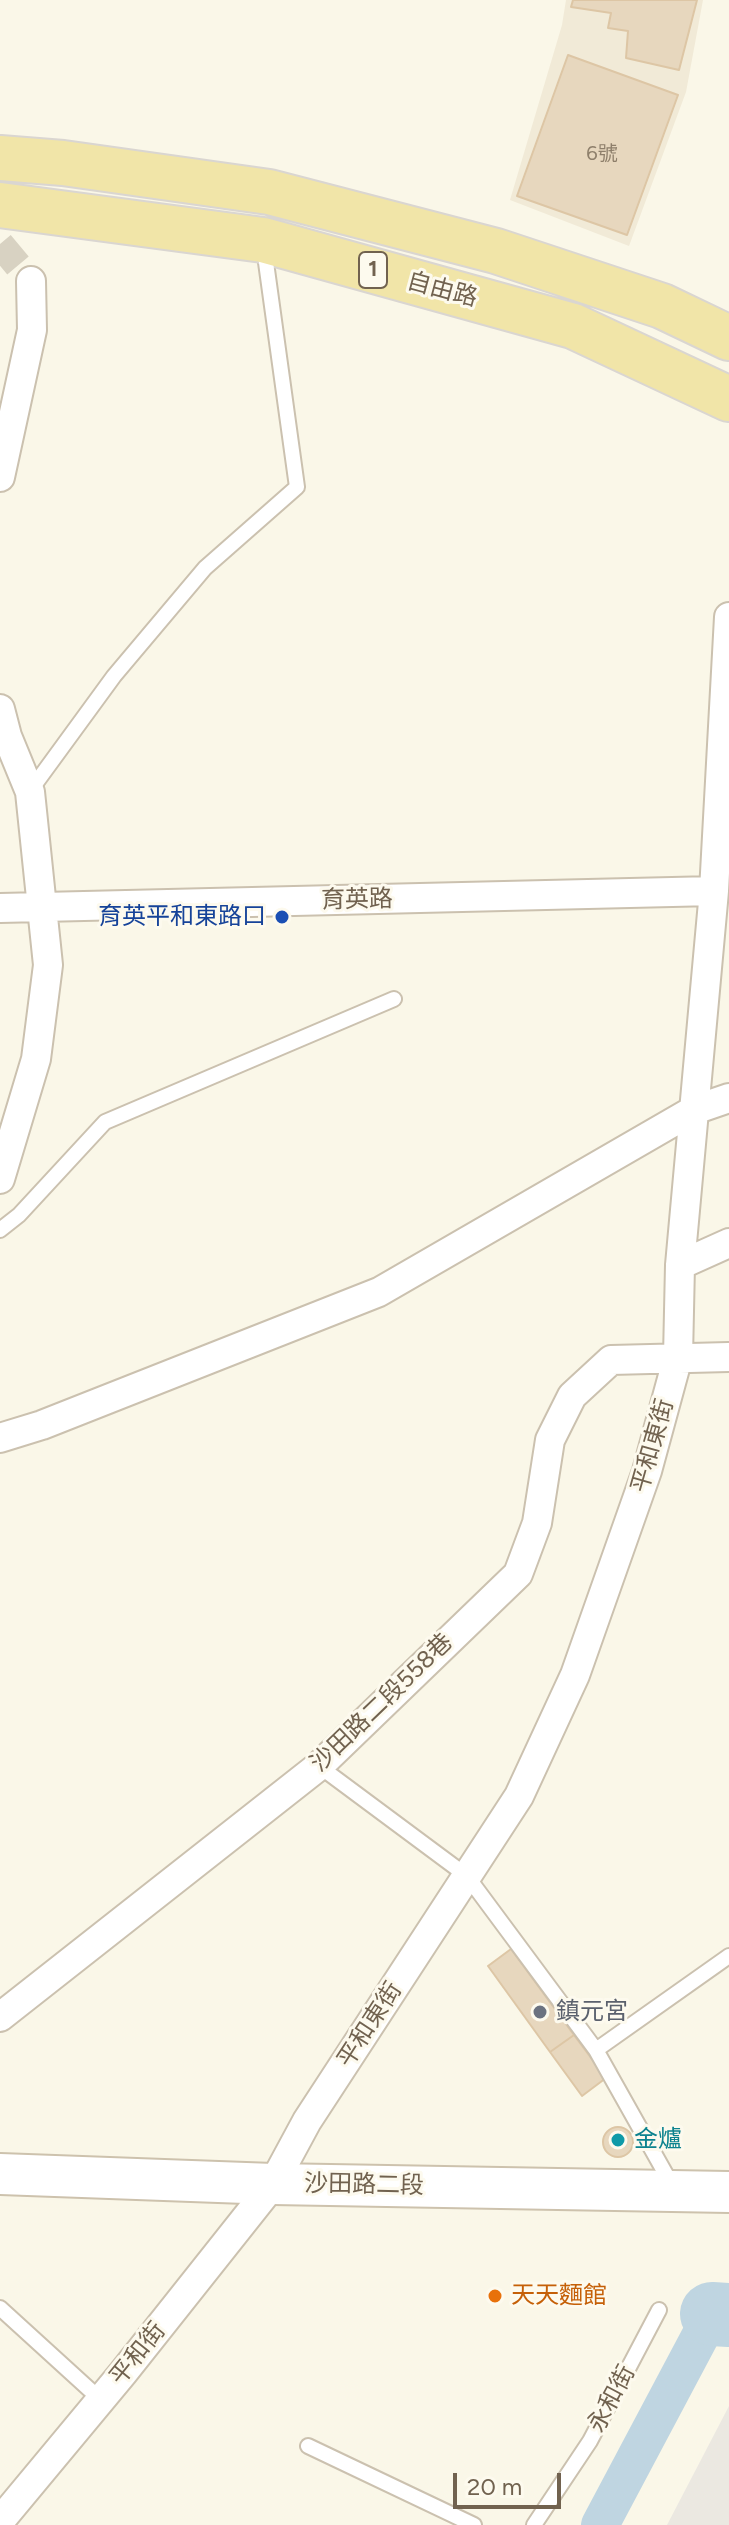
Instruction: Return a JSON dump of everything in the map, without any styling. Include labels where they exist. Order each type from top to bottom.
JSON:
[{"type":"main road","name":"1","points":[[0,158],[63,163],[269,192],[496,251],[662,306],[729,338]]},
{"type":"main road","name":"自由路","points":[[0,205],[263,240],[573,326],[729,399]]},
{"type":"street","points":[[0,477],[32,330],[31,281]]},
{"type":"street","name":"平和東街","points":[[273,2184],[307,2121],[519,1796],[575,1675],[647,1471],[678,1357],[680,1265],[714,891],[729,617]]},
{"type":"street","points":[[0,709],[7,736],[30,792],[48,965],[36,1059],[0,1179]]},
{"type":"street","name":"育英路","points":[[0,908],[714,891]]},
{"type":"street","points":[[0,1438],[42,1425],[379,1292],[694,1110],[729,1098]]},
{"type":"street","points":[[680,1265],[729,1243]]},
{"type":"street","name":"沙田路二段558巷","points":[[0,2017],[319,1766],[518,1574],[537,1523],[550,1440],[572,1396],[611,1360],[729,1357]]},
{"type":"street","name":"沙田路二段","points":[[0,2174],[273,2184],[729,2192]]},
{"type":"street","name":"平和街","points":[[0,2521],[273,2184]]},
{"type":"lane","points":[[30,792],[114,676],[205,568],[297,487],[263,240]]},
{"type":"lane","points":[[0,1230],[19,1215],[105,1122],[394,999]]},
{"type":"lane","points":[[319,1766],[467,1876],[596,2050],[675,2191]]},
{"type":"lane","points":[[596,2050],[729,1956]]},
{"type":"lane","points":[[0,2308],[101,2400]]},
{"type":"lane","name":"永和街","points":[[534,2525],[590,2441],[659,2310]]},
{"type":"lane","points":[[308,2446],[474,2525]]},
{"type":"shaded area","points":[[566,0],[703,0],[686,92],[629,246],[510,200],[562,25]]},
{"type":"shaded area","points":[[729,2406],[729,2525],[667,2525]]},
{"type":"building","points":[[573,0],[697,0],[679,70],[626,58],[628,31],[608,28],[611,13],[571,7]]},
{"type":"building","points":[[568,55],[678,95],[627,235],[517,196]]},
{"type":"building","name":"鎮元宮","points":[[511,1949],[574,2035],[550,2052],[488,1966]]},
{"type":"building","points":[[574,2035],[606,2078],[582,2096],[550,2052]]},
{"type":"building","name":"金爐","points":[[618,2127],[629,2131],[633,2142],[629,2153],[618,2157],[607,2153],[603,2142],[607,2131]]},
{"type":"waterway","points":[[600,2525],[712,2314]]},
{"type":"waterway","points":[[712,2314],[729,2315]]},
{"type":"tunnel","points":[[0,244],[31,281]]},
{"type":"place","name":"育英平和東路口","points":[[282,917]]},
{"type":"place","name":"鎮元宮","points":[[540,2012]]},
{"type":"place","name":"金爐","points":[[618,2140]]},
{"type":"place","name":"天天麵館","points":[[495,2296]]}]
